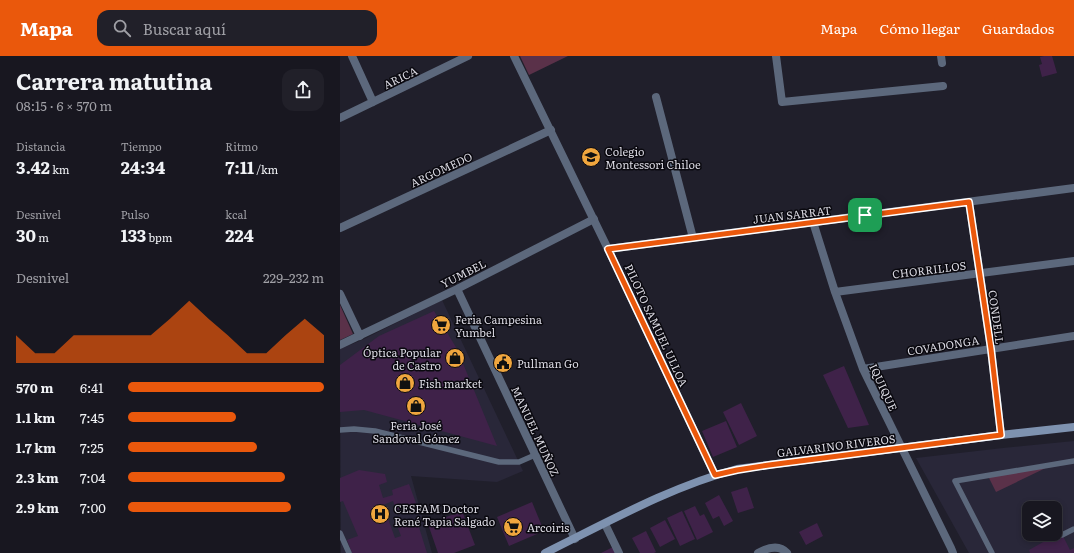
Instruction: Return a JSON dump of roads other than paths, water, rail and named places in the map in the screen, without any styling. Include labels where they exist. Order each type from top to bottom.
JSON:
[{"type":"main road","name":"GALVARINO RIVEROS","points":[[545,553],[675,490],[715,475],[769,465],[1074,427]]},
{"type":"street","points":[[352,56],[373,102]]},
{"type":"street","name":"ARICA","points":[[340,118],[468,56]]},
{"type":"street","name":"PILOTO SAMUEL ULLOA","points":[[514,56],[608,249],[715,475]]},
{"type":"street","points":[[776,56],[782,102],[942,86]]},
{"type":"street","points":[[656,97],[692,238]]},
{"type":"street","name":"ARGOMEDO","points":[[340,228],[550,130]]},
{"type":"street","name":"JUAN SARRAT","points":[[608,249],[1074,188]]},
{"type":"street","name":"CONDELL","points":[[969,202],[991,349],[1001,435]]},
{"type":"street","name":"YUMBEL","points":[[340,345],[457,289],[594,220]]},
{"type":"street","name":"IQUIQUE","points":[[812,222],[835,292],[863,369],[952,548],[953,553]]},
{"type":"street","name":"CHORRILLOS","points":[[835,292],[1074,261]]},
{"type":"street","name":"MANUEL MUÑOZ","points":[[457,289],[575,539]]},
{"type":"street","points":[[340,294],[360,336]]},
{"type":"street","name":"COVADONGA","points":[[863,369],[1074,336]]},
{"type":"street","points":[[605,524],[619,553]]},
{"type":"street","points":[[758,553],[766,549],[773,548],[779,548],[787,553]]},
{"type":"lane","points":[[340,430],[363,429],[374,431],[505,463],[519,462],[536,455]]},
{"type":"lane","points":[[992,553],[955,481],[1074,461]]},
{"type":"lane","points":[[1062,535],[1074,529]]},
{"type":"lane","points":[[340,533],[349,553]]},
{"type":"place","name":"Colegio Montessori Chiloe","points":[[591,157]]},
{"type":"place","name":"Feria Campesina Yumbel","points":[[441,325]]},
{"type":"place","name":"Óptica Popular de Castro","points":[[455,358]]},
{"type":"place","name":"Pullman Go","points":[[503,363]]},
{"type":"place","name":"Fish market","points":[[405,383]]},
{"type":"place","name":"Feria José Sandoval Gómez","points":[[416,406]]},
{"type":"place","name":"CESFAM Doctor René Tapia Salgado","points":[[380,514]]},
{"type":"place","name":"Arcoiris","points":[[513,527]]}]
